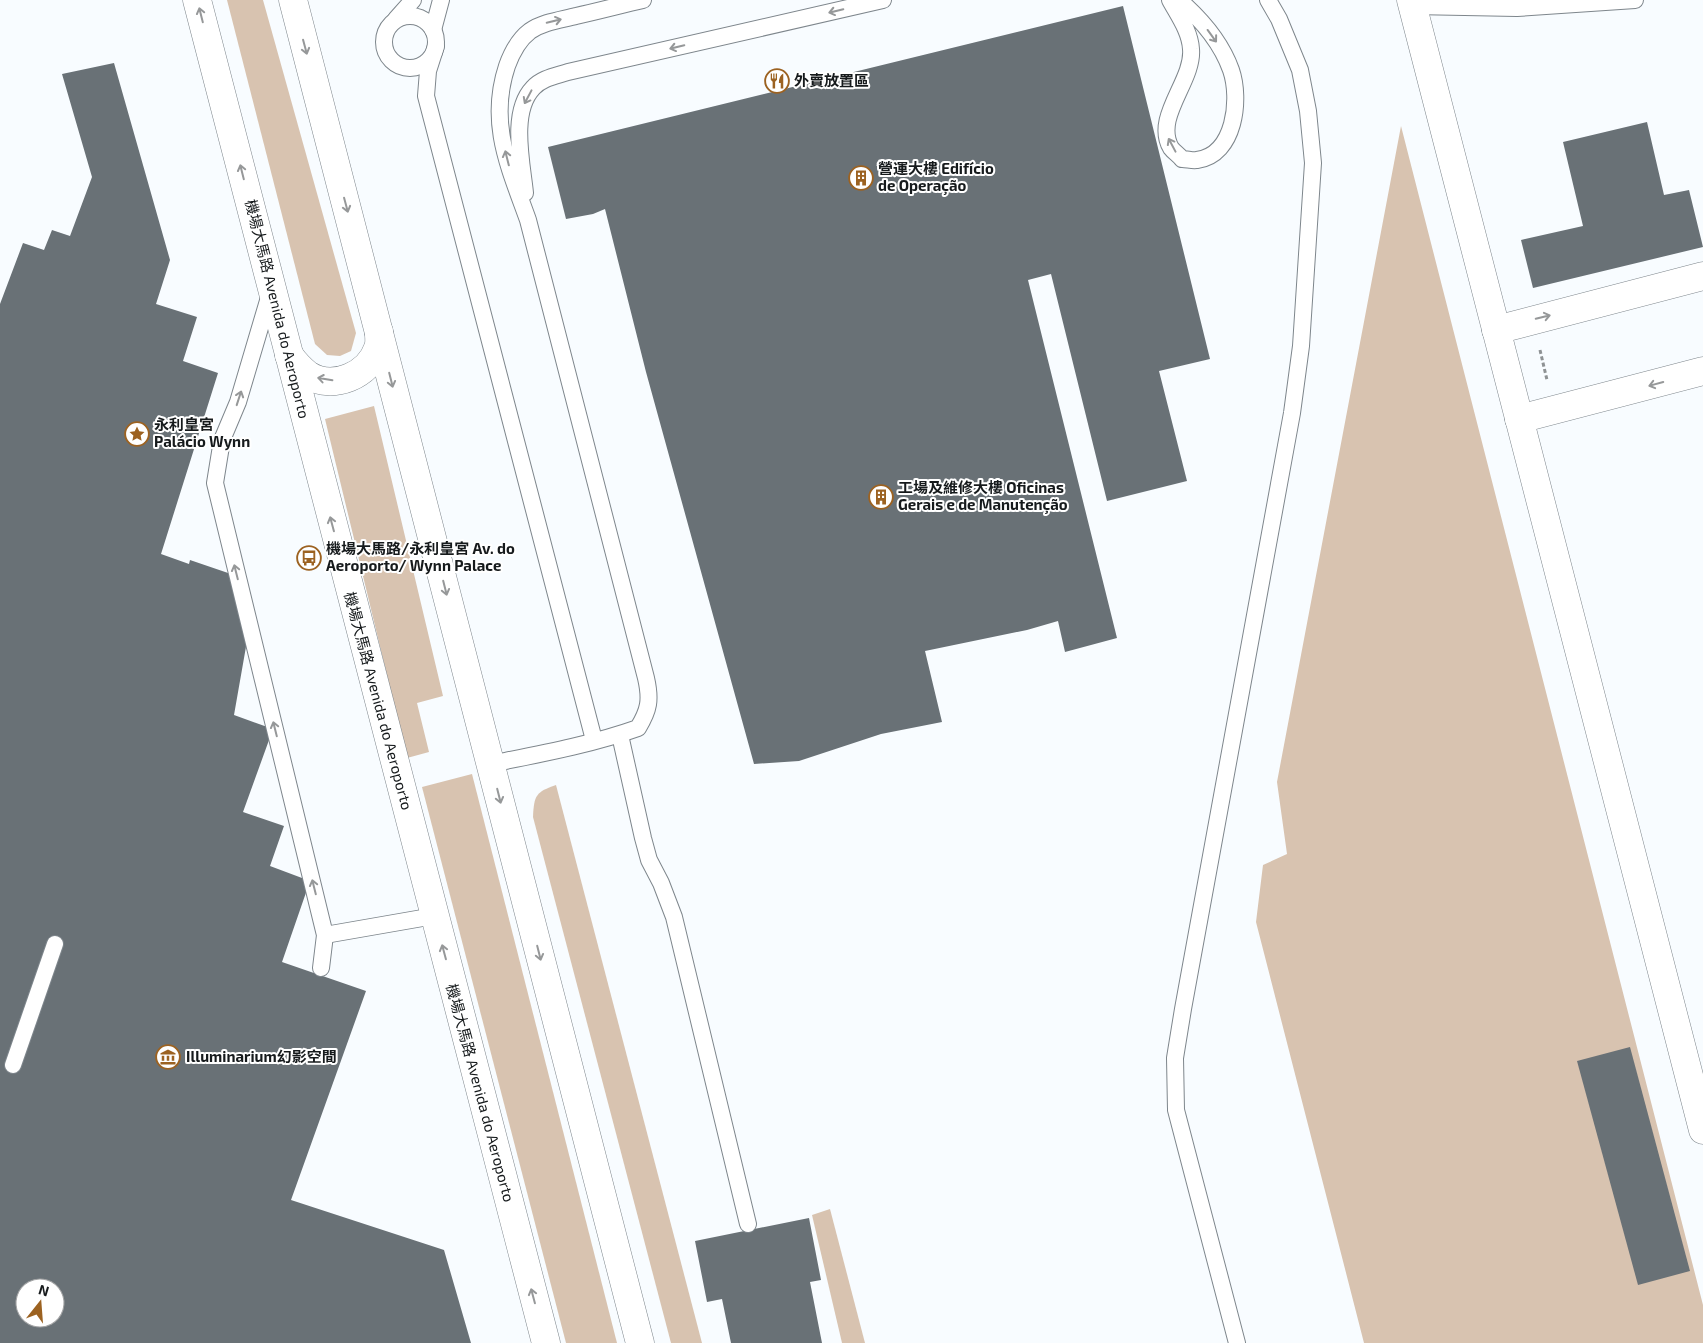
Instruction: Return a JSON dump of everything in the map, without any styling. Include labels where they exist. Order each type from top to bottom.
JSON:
[{"type":"main road","name":"機場大馬路 Avenida do Aeroporto","points":[[197,0],[546,1343]]},
{"type":"main road","points":[[293,0],[640,1343]]},
{"type":"main road","points":[[1411,3],[1703,1130]]},
{"type":"main road","points":[[1496,330],[1703,276]]},
{"type":"main road","points":[[289,355],[297,366],[309,376],[337,381],[351,378],[363,370],[373,359],[379,346],[379,332]]},
{"type":"main road","points":[[1519,419],[1703,371]]},
{"type":"lane","points":[[414,0],[389,25],[384,42],[385,50],[396,64],[412,76],[426,96]]},
{"type":"lane","points":[[396,64],[413,68],[422,65],[433,54],[441,0]]},
{"type":"lane","points":[[490,764],[542,754],[638,728],[646,715],[650,696],[528,220],[509,165],[500,129],[499,106],[502,82],[516,45],[529,32],[545,24],[643,0]]},
{"type":"lane","points":[[528,220],[519,134],[524,102],[532,88],[544,79],[884,0]]},
{"type":"lane","points":[[1170,0],[1188,36],[1192,50],[1184,85],[1168,117],[1167,135],[1171,147],[1182,159],[1197,160],[1219,150],[1229,133],[1234,115],[1235,90],[1230,70],[1216,42],[1196,15],[1179,0]]},
{"type":"lane","points":[[1237,1343],[1176,1110],[1175,1058],[1290,423],[1301,346],[1313,163],[1308,111],[1300,70],[1279,19],[1268,0]]},
{"type":"lane","points":[[1411,3],[1517,8],[1635,0]]},
{"type":"lane","points":[[396,19],[404,16],[422,18],[429,23],[435,38],[428,71],[426,96],[594,740]]},
{"type":"lane","points":[[272,290],[238,402],[222,440],[215,483],[325,935],[321,968]]},
{"type":"lane","points":[[620,734],[649,860],[661,883],[674,917],[748,1224]]},
{"type":"lane","points":[[325,935],[434,916]]},
{"type":"lane","points":[[13,1065],[54,944]]},
{"type":"path","points":[[1532,320],[1554,410]]},
{"type":"shaded area","points":[[227,0],[263,0],[356,333],[351,351],[340,356],[327,355],[315,344]]},
{"type":"shaded area","points":[[1401,126],[1703,1305],[1703,1343],[1364,1343],[1256,922],[1263,865],[1287,854],[1277,782]]},
{"type":"shaded area","points":[[374,406],[443,696],[417,703],[429,752],[407,758],[325,419]]},
{"type":"shaded area","points":[[472,774],[617,1343],[566,1343],[422,787]]},
{"type":"shaded area","points":[[556,785],[702,1343],[671,1343],[533,817],[537,795]]},
{"type":"shaded area","points":[[830,1209],[865,1343],[842,1343],[812,1215]]},
{"type":"building","points":[[1123,6],[1210,359],[1159,371],[1187,481],[1107,501],[1051,274],[1028,280],[1117,638],[1065,652],[1058,621],[1027,630],[925,651],[942,722],[881,734],[799,761],[754,764],[646,372],[605,209],[593,214],[566,219],[548,147]]},
{"type":"building","name":"永利皇宮 Palácio Wynn","points":[[114,63],[170,260],[156,304],[197,317],[183,361],[218,373],[161,554],[189,564],[190,560],[231,574],[247,641],[234,715],[273,729],[243,812],[284,826],[270,866],[310,881],[282,962],[366,991],[291,1200],[444,1250],[471,1343],[0,1343],[0,304],[23,243],[44,250],[52,230],[70,236],[92,177],[62,74]]},
{"type":"building","points":[[1647,122],[1664,195],[1689,190],[1703,247],[1533,288],[1521,240],[1583,226],[1563,142]]},
{"type":"building","points":[[1630,1047],[1690,1271],[1638,1285],[1577,1061]]},
{"type":"building","points":[[809,1218],[821,1280],[810,1282],[822,1343],[731,1343],[722,1299],[707,1302],[695,1241]]},
{"type":"place","name":"外賣放置區","points":[[777,81]]},
{"type":"place","name":"營運大樓 Edifício de Operação","points":[[861,178]]},
{"type":"place","name":"永利皇宮 Palácio Wynn","points":[[137,434]]},
{"type":"place","name":"工場及維修大樓 Oficinas Gerais e de Manutenção","points":[[881,497]]},
{"type":"place","name":"機場大馬路/永利皇宮 Av. do Aeroporto/ Wynn Palace","points":[[309,558]]},
{"type":"place","name":"Illuminarium幻影空間","points":[[168,1057]]}]
